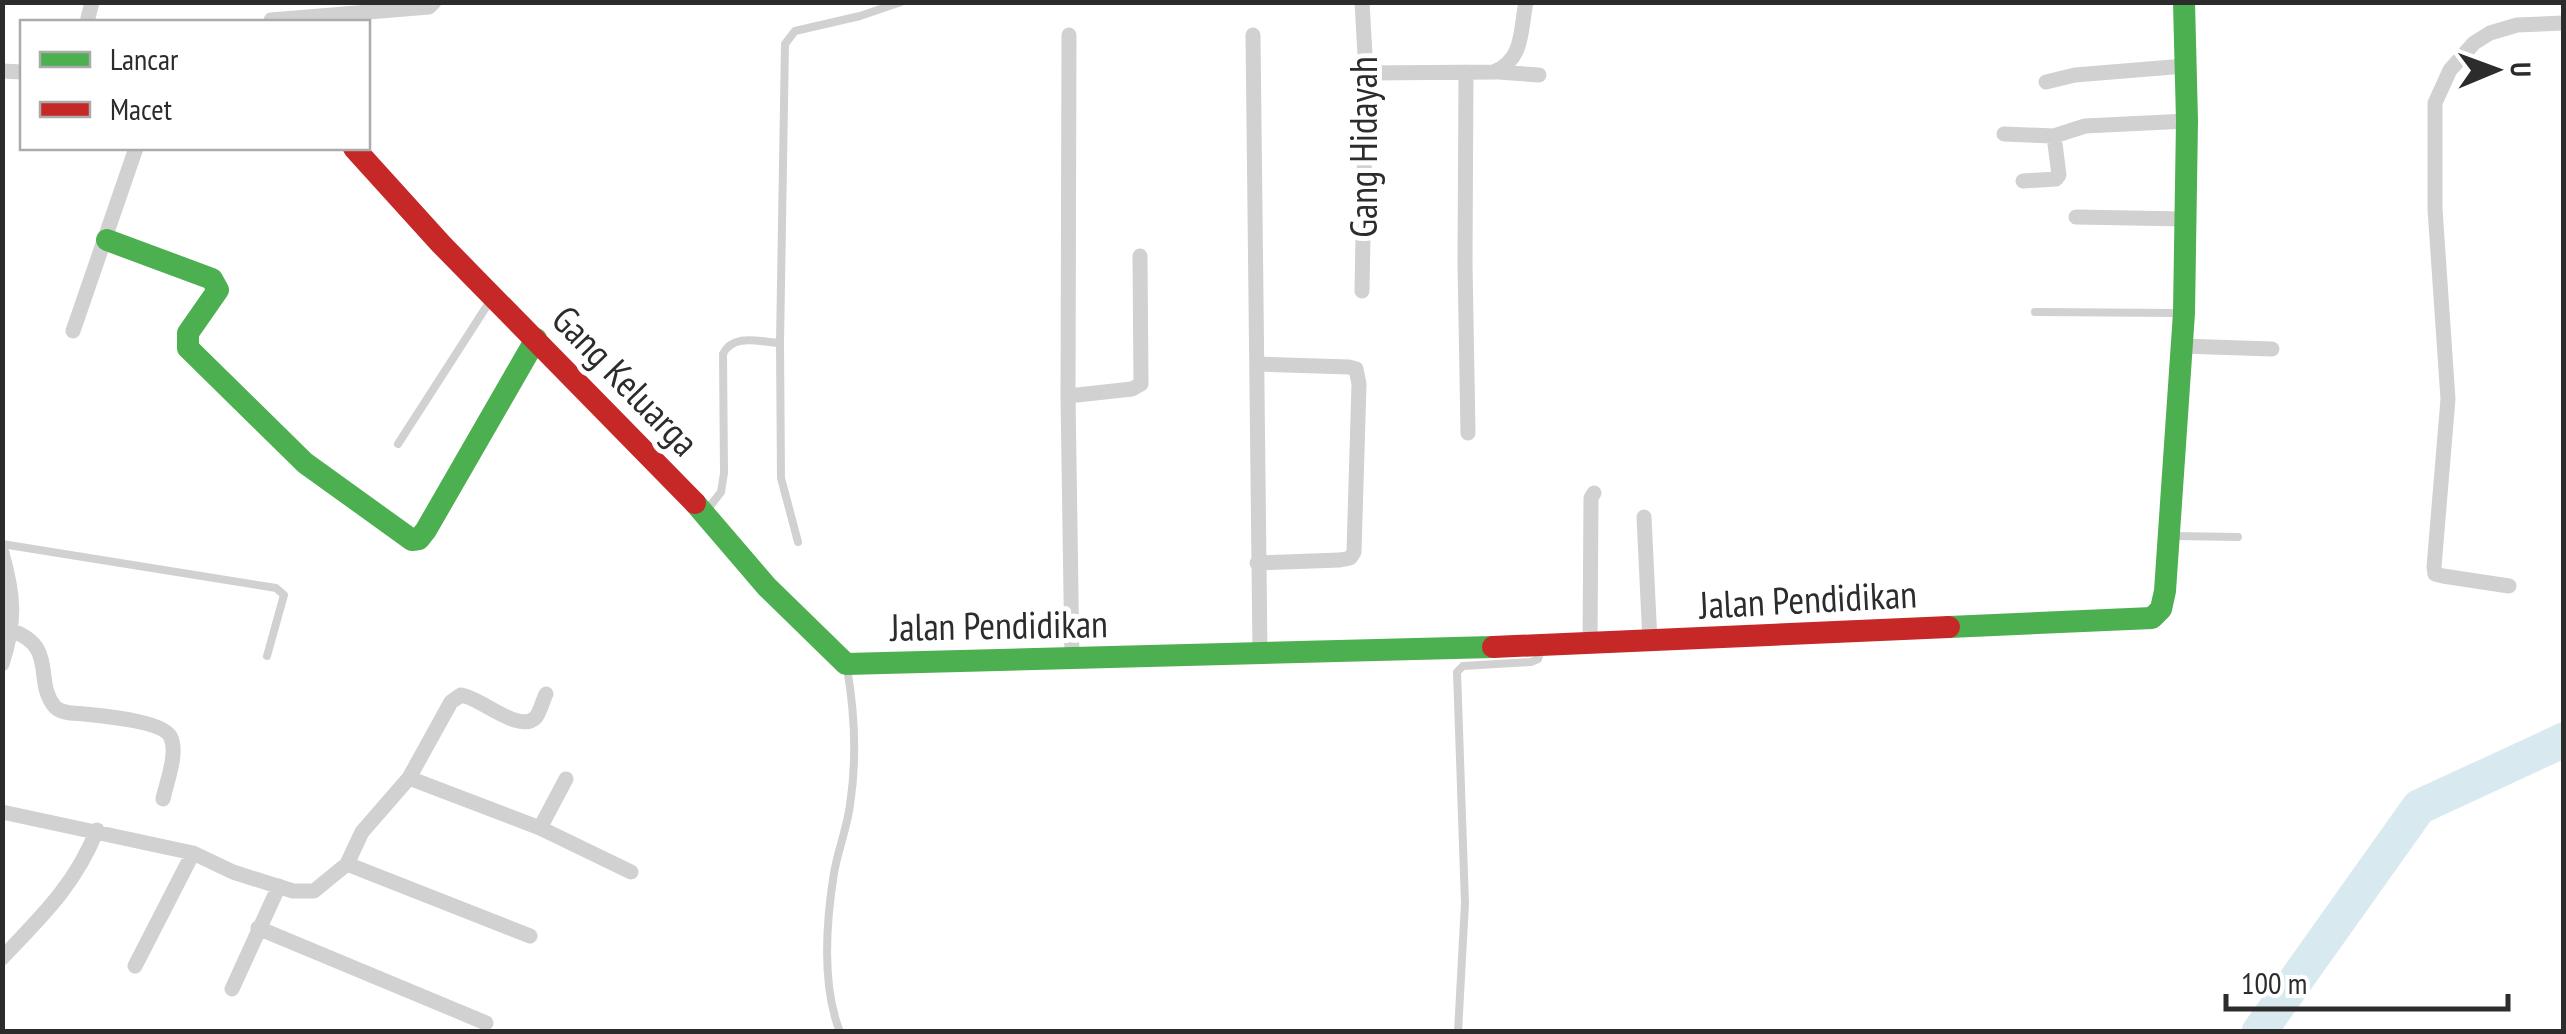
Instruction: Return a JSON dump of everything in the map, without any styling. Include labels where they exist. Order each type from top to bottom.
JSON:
[{"type":"street","points":[[283,20],[429,7],[434,2]]},
{"type":"street","name":"Gang Hidayah","points":[[1362,2],[1366,73],[1362,291]]},
{"type":"street","points":[[1494,72],[1510,65],[1516,53],[1526,2]]},
{"type":"street","name":"Jalan Pendidikan","points":[[846,664],[1542,646],[2152,618],[2161,609],[2165,592],[2184,314],[2184,2]]},
{"type":"street","points":[[2509,586],[2443,576],[2436,574],[2434,567],[2448,399],[2435,210],[2435,103],[2450,70],[2474,43],[2490,32],[2518,25],[2564,23]]},
{"type":"street","points":[[1069,35],[1072,661]]},
{"type":"street","points":[[1253,35],[1260,653]]},
{"type":"street","points":[[2046,82],[2185,66]]},
{"type":"street","points":[[1466,72],[1468,433]]},
{"type":"street","points":[[1366,73],[1540,75]]},
{"type":"street","points":[[2004,134],[2054,136],[2085,126],[2187,121]]},
{"type":"street","points":[[2023,181],[2056,180],[2054,136]]},
{"type":"street","points":[[73,331],[135,150]]},
{"type":"street","name":"Gang Keluarga","points":[[356,150],[492,297],[704,512],[766,586],[846,664]]},
{"type":"street","points":[[2076,217],[2185,219]]},
{"type":"street","points":[[107,240],[212,279],[218,290],[188,333],[188,348],[304,463],[412,540],[419,539],[426,530],[536,339]]},
{"type":"street","points":[[1068,396],[1132,390],[1141,384],[1140,256]]},
{"type":"street","points":[[2182,346],[2272,350]]},
{"type":"street","points":[[1257,364],[1349,367],[1356,369],[1360,384],[1354,552],[1350,558],[1340,560],[1257,562]]},
{"type":"street","points":[[1590,644],[1594,493]]},
{"type":"street","points":[[1644,517],[1650,642]]},
{"type":"street","points":[[2,553],[10,585],[13,631],[2,664]]},
{"type":"street","points":[[13,631],[28,636],[37,646],[53,704],[60,712],[112,716],[163,728],[171,737],[163,800]]},
{"type":"street","points":[[2,812],[193,853],[233,872],[304,893],[314,891],[347,864],[362,832],[409,778],[452,702],[461,695],[470,696],[516,722],[526,722],[536,717],[546,694]]},
{"type":"street","points":[[409,778],[540,828],[631,872]]},
{"type":"street","points":[[540,828],[566,778]]},
{"type":"street","points":[[2,958],[59,899],[83,864],[97,830]]},
{"type":"street","points":[[135,966],[193,853]]},
{"type":"street","points":[[347,864],[530,936]]},
{"type":"street","points":[[232,989],[279,886]]},
{"type":"street","points":[[258,928],[486,1023]]},
{"type":"lane","points":[[798,542],[781,478],[785,44],[794,31],[901,2]]},
{"type":"lane","points":[[398,444],[492,297]]},
{"type":"lane","points":[[2035,312],[2184,314]]},
{"type":"lane","points":[[704,512],[715,503],[724,474],[723,354],[727,345],[735,341],[780,343]]},
{"type":"lane","points":[[2169,536],[2238,537]]},
{"type":"lane","points":[[2,544],[276,588],[284,595],[284,606],[267,656]]},
{"type":"lane","points":[[1458,1032],[1464,903],[1457,672],[1463,666],[1531,662],[1538,659],[1542,646]]},
{"type":"lane","points":[[840,1032],[832,1011],[828,956],[834,871],[850,807],[854,763],[854,706],[846,664]]},
{"type":"waterway","points":[[2259,1032],[2419,807],[2564,740]]},
{"type":"traffic: fast","points":[[1949,627],[2152,618],[2161,609],[2184,313],[2187,121],[2184,2]]},
{"type":"traffic: fast","points":[[107,240],[212,279],[218,290],[188,333],[188,348],[305,463],[412,540],[419,539],[426,530],[536,339]]},
{"type":"traffic: fast","points":[[695,503],[767,587],[846,664],[1493,647]]},
{"type":"traffic: jam","points":[[356,150],[441,244],[695,503]]},
{"type":"traffic: jam","points":[[1493,647],[1949,627]]}]
